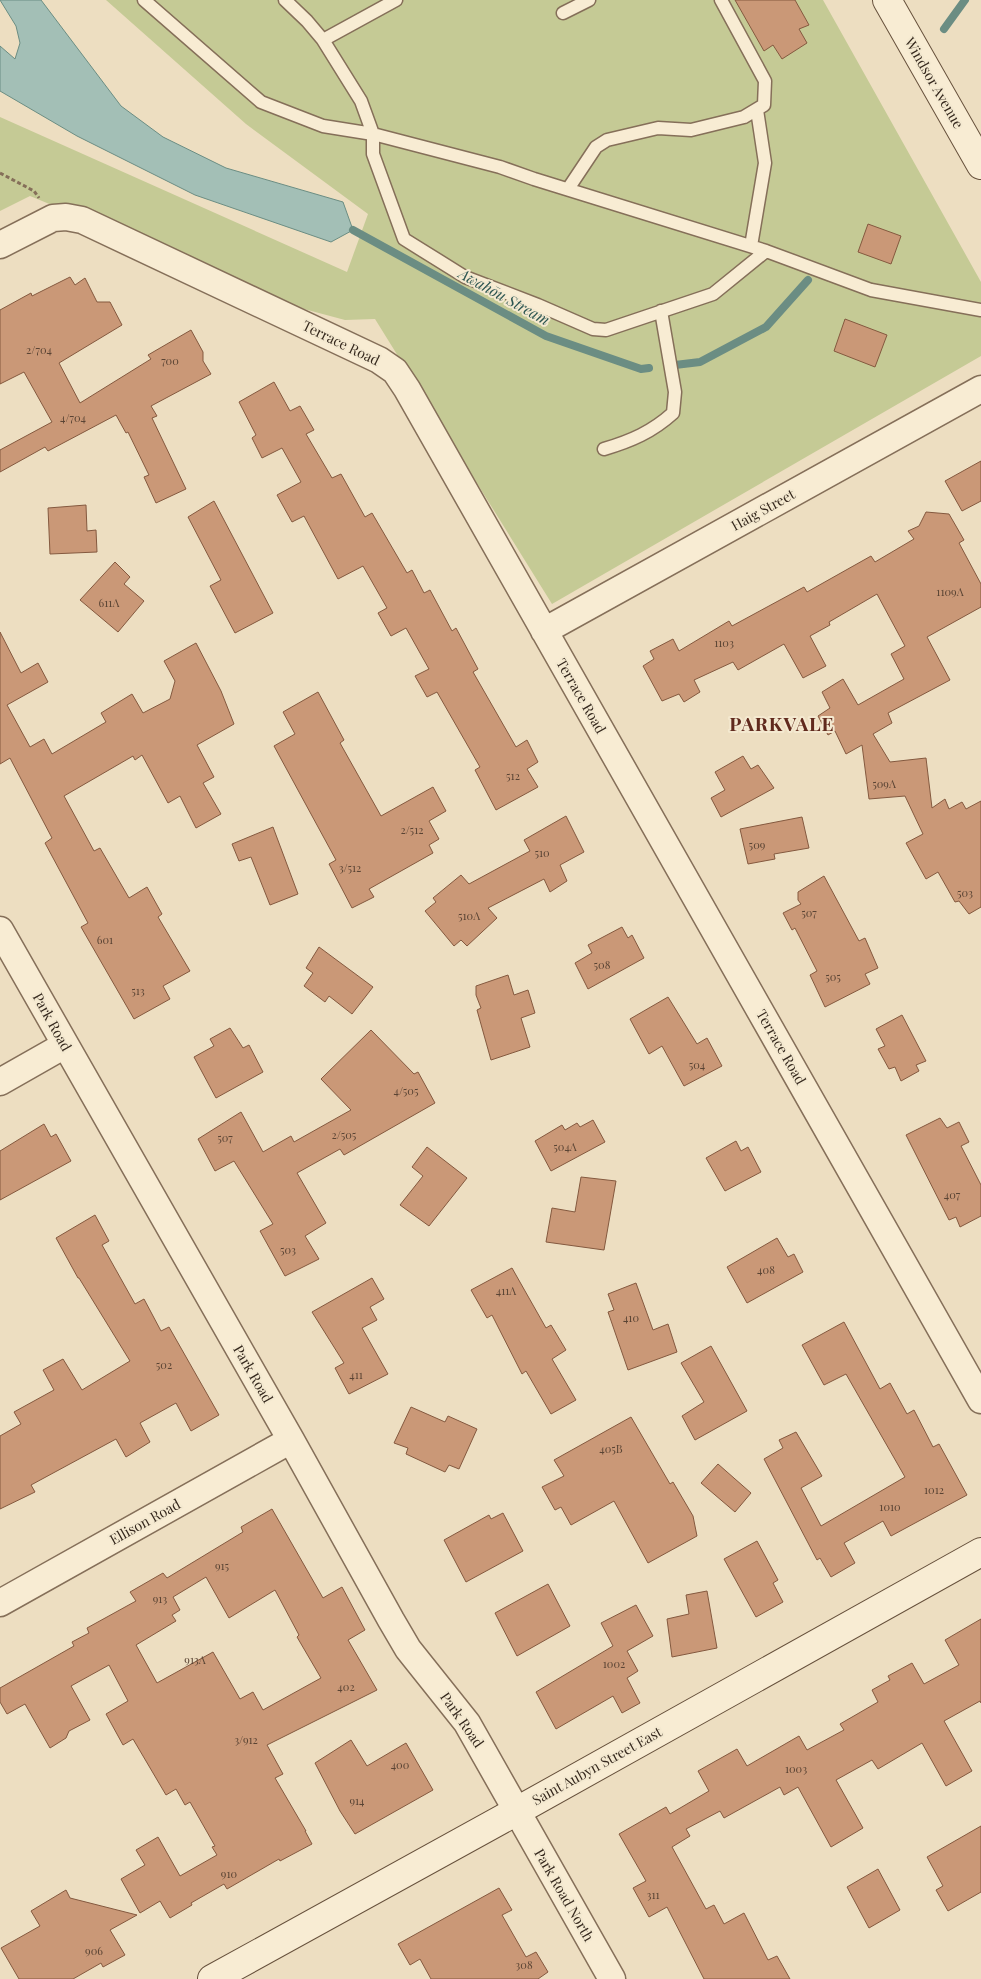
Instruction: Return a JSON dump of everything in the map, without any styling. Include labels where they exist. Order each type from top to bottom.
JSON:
[{"type":"main road","name":"Windsor Avenue","points":[[887,0],[981,165]]},
{"type":"main road","name":"Saint Aubyn Street East","points":[[212,1979],[981,1552]]},
{"type":"street","name":"Terrace Road","points":[[0,245],[52,218],[66,217],[82,220],[379,360],[395,371],[407,389],[981,1400]]},
{"type":"street","name":"Haig Street","points":[[544,631],[981,389]]},
{"type":"street","name":"Park Road","points":[[0,930],[291,1440],[403,1642],[467,1723],[517,1811]]},
{"type":"street","points":[[0,1082],[65,1045]]},
{"type":"street","name":"Ellison Road","points":[[0,1603],[291,1440]]},
{"type":"street","name":"Park Road North","points":[[517,1811],[612,1979]]},
{"type":"lane","points":[[144,0],[261,102],[323,126],[372,134],[500,167],[568,190],[751,246],[871,290],[981,310]]},
{"type":"lane","points":[[286,0],[323,40],[361,101],[372,134],[372,154],[404,239],[465,278],[538,305],[593,329],[606,330],[713,294],[766,251]]},
{"type":"lane","points":[[323,40],[396,0]]},
{"type":"lane","points":[[563,13],[588,0]]},
{"type":"lane","points":[[568,190],[596,147],[607,140],[658,128],[691,130],[744,117],[764,105],[765,81],[721,0]]},
{"type":"lane","points":[[751,246],[765,163],[757,110]]},
{"type":"lane","points":[[604,448],[629,442],[659,426],[674,413],[675,392],[662,311]]},
{"type":"path","points":[[0,173],[34,190],[52,218]]},
{"type":"green space","points":[[106,0],[823,0],[981,282],[981,356],[552,604],[375,319],[345,320],[304,309],[30,196],[0,211],[0,117],[347,272],[368,214],[246,124]]},
{"type":"water","points":[[0,0],[41,0],[121,106],[163,137],[226,168],[343,202],[353,230],[331,242],[195,195],[77,136],[0,91],[0,46],[15,59],[20,43],[16,26]]},
{"type":"building","points":[[735,0],[795,0],[809,25],[799,29],[807,43],[782,59],[773,45],[764,51]]},
{"type":"building","points":[[868,224],[901,236],[891,264],[858,252]]},
{"type":"building","points":[[70,277],[75,285],[85,278],[97,302],[110,302],[122,325],[59,363],[80,403],[151,359],[148,355],[191,330],[203,352],[203,361],[211,374],[151,406],[157,416],[152,418],[186,489],[156,503],[144,477],[149,475],[128,432],[126,433],[116,415],[48,451],[45,447],[0,472],[0,450],[52,422],[24,372],[0,384],[0,310],[31,293],[32,296]]},
{"type":"building","points":[[845,319],[887,335],[875,367],[834,351]]},
{"type":"building","points":[[274,382],[290,411],[300,406],[314,430],[306,434],[332,478],[341,474],[365,517],[372,513],[407,573],[412,570],[424,593],[430,590],[452,631],[456,628],[478,669],[473,672],[516,747],[527,740],[538,762],[527,769],[538,787],[496,810],[475,770],[480,767],[437,692],[427,697],[415,676],[429,669],[406,628],[391,636],[378,613],[387,608],[363,566],[338,579],[304,516],[292,522],[277,495],[301,482],[282,448],[262,458],[252,438],[256,435],[239,402]]},
{"type":"building","points":[[981,461],[981,501],[962,511],[945,481]]},
{"type":"building","points":[[214,501],[273,613],[235,633],[210,586],[221,580],[188,517]]},
{"type":"building","points":[[86,505],[87,531],[96,530],[97,552],[50,554],[48,508]]},
{"type":"building","points":[[926,512],[949,514],[964,540],[959,543],[981,584],[981,607],[927,637],[950,680],[888,713],[892,723],[873,734],[890,762],[926,758],[932,808],[945,799],[949,809],[962,802],[966,809],[981,801],[981,907],[969,914],[959,901],[955,902],[938,872],[926,879],[906,843],[923,834],[905,796],[869,799],[862,745],[846,754],[835,731],[828,735],[818,716],[830,708],[822,692],[843,679],[858,705],[904,679],[891,654],[905,646],[877,594],[829,622],[830,625],[810,636],[826,666],[803,678],[784,644],[738,670],[733,662],[694,680],[700,692],[684,702],[679,694],[662,701],[643,666],[654,659],[650,651],[673,639],[679,651],[729,621],[732,626],[804,587],[807,592],[871,556],[875,562],[914,539],[908,531],[919,526]]},
{"type":"building","points":[[115,562],[130,577],[124,584],[144,601],[118,632],[80,600]]},
{"type":"building","points":[[0,632],[21,673],[38,663],[48,682],[7,705],[30,747],[44,739],[52,754],[106,722],[101,713],[132,694],[143,713],[170,699],[175,681],[164,661],[196,643],[221,691],[234,724],[197,745],[214,777],[203,783],[221,814],[196,828],[180,796],[168,803],[142,755],[135,760],[133,756],[64,796],[94,851],[100,848],[129,898],[147,887],[162,914],[158,917],[190,971],[163,986],[170,999],[134,1019],[81,927],[88,923],[45,843],[52,838],[10,758],[0,764]]},
{"type":"building","points":[[318,692],[344,740],[340,743],[381,816],[433,787],[446,811],[429,821],[439,839],[429,845],[433,853],[369,889],[374,897],[352,908],[329,864],[336,860],[274,746],[295,734],[283,712]]},
{"type":"building","points":[[743,756],[751,769],[758,765],[774,788],[721,817],[711,798],[725,790],[715,772]]},
{"type":"building","points":[[566,816],[584,852],[560,865],[567,881],[550,892],[544,879],[488,908],[497,918],[467,946],[461,940],[454,946],[425,911],[436,902],[433,898],[461,875],[469,884],[530,851],[524,840]]},
{"type":"building","points":[[802,817],[809,848],[774,854],[775,859],[748,864],[740,829]]},
{"type":"building","points":[[273,827],[298,894],[270,905],[251,857],[239,861],[232,844]]},
{"type":"building","points":[[824,876],[859,941],[865,938],[878,968],[865,974],[870,984],[825,1007],[810,975],[817,971],[795,928],[792,930],[783,913],[801,904],[798,900],[798,892]]},
{"type":"building","points":[[622,927],[628,938],[632,935],[644,958],[588,989],[575,963],[592,953],[588,945]]},
{"type":"building","points":[[319,947],[373,987],[352,1014],[329,996],[325,1002],[304,986],[313,973],[306,968]]},
{"type":"building","points":[[508,975],[514,995],[528,990],[535,1013],[521,1018],[530,1047],[491,1060],[477,1010],[481,1008],[476,995],[476,986]]},
{"type":"building","points":[[668,997],[697,1044],[707,1038],[722,1066],[684,1086],[662,1046],[649,1054],[630,1019]]},
{"type":"building","points":[[902,1015],[926,1061],[916,1065],[919,1071],[901,1081],[895,1067],[889,1069],[878,1049],[885,1046],[876,1029]]},
{"type":"building","points":[[230,1028],[243,1048],[249,1045],[263,1072],[216,1098],[194,1057],[214,1046],[210,1039]]},
{"type":"building","points":[[371,1030],[414,1074],[418,1072],[435,1103],[344,1155],[340,1149],[297,1173],[326,1223],[305,1236],[319,1259],[285,1276],[260,1231],[273,1224],[234,1161],[215,1171],[198,1139],[241,1112],[263,1152],[291,1136],[294,1142],[351,1110],[321,1079]]},
{"type":"building","points":[[940,1118],[947,1128],[959,1122],[969,1142],[961,1146],[981,1185],[981,1216],[960,1227],[956,1217],[949,1220],[906,1135]]},
{"type":"building","points":[[593,1120],[605,1142],[551,1171],[535,1141],[562,1125],[565,1130],[577,1123],[580,1127]]},
{"type":"building","points":[[44,1124],[51,1137],[56,1134],[71,1161],[0,1200],[0,1151]]},
{"type":"building","points":[[736,1141],[741,1151],[748,1147],[761,1172],[725,1191],[706,1158]]},
{"type":"building","points":[[427,1147],[467,1178],[429,1226],[400,1205],[423,1176],[412,1167]]},
{"type":"building","points":[[581,1177],[616,1181],[604,1250],[546,1242],[552,1208],[575,1212]]},
{"type":"building","points":[[95,1215],[109,1241],[102,1245],[135,1304],[144,1299],[161,1331],[169,1327],[219,1415],[191,1431],[176,1403],[140,1423],[150,1442],[126,1457],[116,1439],[31,1485],[35,1492],[0,1509],[0,1436],[21,1424],[14,1412],[54,1390],[43,1370],[63,1359],[82,1390],[130,1361],[78,1278],[56,1238]]},
{"type":"building","points":[[777,1238],[788,1257],[794,1254],[803,1272],[747,1303],[727,1267]]},
{"type":"building","points":[[512,1268],[546,1328],[551,1325],[566,1350],[552,1359],[576,1400],[551,1414],[526,1371],[522,1374],[492,1315],[487,1318],[471,1290]]},
{"type":"building","points":[[372,1278],[384,1299],[370,1307],[377,1320],[362,1328],[388,1374],[349,1394],[335,1368],[344,1363],[312,1312]]},
{"type":"building","points":[[636,1283],[653,1330],[668,1324],[677,1352],[628,1370],[608,1312],[614,1310],[608,1294]]},
{"type":"building","points":[[844,1322],[880,1389],[890,1383],[907,1414],[914,1410],[933,1447],[939,1444],[967,1495],[891,1536],[883,1521],[844,1543],[855,1563],[831,1577],[820,1558],[817,1560],[764,1459],[783,1448],[779,1440],[796,1432],[822,1476],[801,1488],[821,1526],[905,1477],[846,1374],[824,1385],[802,1345]]},
{"type":"building","points":[[711,1346],[747,1411],[695,1440],[682,1416],[704,1402],[681,1363]]},
{"type":"building","points":[[411,1407],[445,1422],[448,1416],[477,1429],[459,1469],[449,1465],[445,1472],[406,1454],[408,1448],[394,1443]]},
{"type":"building","points":[[631,1417],[670,1484],[673,1482],[693,1516],[697,1536],[648,1563],[614,1501],[571,1525],[561,1507],[555,1510],[542,1487],[564,1476],[554,1460]]},
{"type":"building","points":[[718,1464],[751,1493],[735,1512],[701,1483]]},
{"type":"building","points":[[272,1509],[323,1598],[342,1587],[365,1630],[348,1640],[377,1690],[267,1745],[283,1774],[275,1778],[312,1844],[280,1861],[279,1859],[227,1889],[224,1884],[191,1903],[192,1905],[170,1918],[160,1901],[140,1913],[121,1879],[145,1865],[136,1850],[158,1837],[180,1876],[217,1855],[212,1847],[215,1846],[190,1802],[185,1805],[176,1789],[166,1795],[133,1739],[123,1745],[106,1714],[128,1701],[109,1665],[71,1686],[90,1720],[69,1731],[66,1738],[50,1748],[25,1704],[7,1714],[0,1702],[0,1688],[74,1646],[72,1642],[89,1633],[87,1628],[136,1601],[130,1592],[163,1573],[167,1578],[243,1532],[241,1527]],"holes":[[[206,1577],[229,1618],[275,1590],[299,1635],[297,1637],[321,1678],[263,1710],[253,1692],[240,1699],[213,1652],[157,1683],[136,1645],[176,1621],[172,1615],[180,1610],[173,1597]]]},
{"type":"building","points":[[503,1513],[523,1551],[466,1582],[444,1540],[489,1515],[491,1519]]},
{"type":"building","points":[[757,1541],[778,1580],[773,1583],[783,1602],[756,1617],[724,1559]]},
{"type":"building","points":[[548,1584],[570,1626],[517,1656],[495,1613]]},
{"type":"building","points":[[707,1591],[717,1648],[672,1657],[667,1619],[689,1614],[686,1595]]},
{"type":"building","points":[[636,1605],[653,1636],[627,1651],[638,1671],[627,1678],[640,1703],[622,1713],[613,1696],[556,1729],[536,1692],[613,1646],[601,1623]]},
{"type":"building","points":[[981,1619],[981,1703],[980,1701],[944,1721],[972,1771],[946,1786],[922,1743],[878,1769],[872,1760],[836,1780],[863,1828],[831,1847],[798,1787],[784,1795],[780,1787],[724,1818],[720,1811],[686,1829],[690,1836],[672,1847],[706,1909],[714,1905],[724,1924],[744,1913],[768,1960],[777,1956],[790,1979],[704,1979],[667,1907],[649,1917],[633,1888],[646,1881],[619,1834],[666,1807],[670,1814],[709,1791],[698,1771],[737,1749],[747,1766],[799,1736],[807,1750],[844,1730],[840,1724],[878,1702],[872,1690],[890,1680],[888,1676],[912,1663],[924,1684],[959,1665],[945,1640]]},
{"type":"building","points":[[351,1740],[367,1766],[406,1743],[433,1790],[355,1834],[340,1811],[315,1763]]},
{"type":"building","points":[[981,1826],[981,1892],[948,1911],[936,1890],[943,1886],[927,1857]]},
{"type":"building","points":[[878,1869],[900,1910],[869,1928],[847,1887]]},
{"type":"building","points":[[499,1888],[512,1910],[502,1915],[526,1957],[536,1952],[548,1972],[538,1979],[431,1979],[420,1959],[410,1965],[398,1944]]},
{"type":"building","points":[[66,1890],[70,1898],[137,1915],[110,1930],[125,1955],[103,1967],[101,1963],[73,1979],[19,1979],[1,1948],[40,1926],[31,1911]]},
{"type":"waterway","name":"Awahōu Stream","points":[[944,29],[965,0]]},
{"type":"waterway","name":"Awahōu Stream","points":[[353,230],[546,336],[641,369],[649,368]]},
{"type":"waterway","name":"Awahōu Stream","points":[[675,365],[700,362],[766,327],[808,280]]},
{"type":"district","name":"PARKVALE","points":[[782,724]]}]
